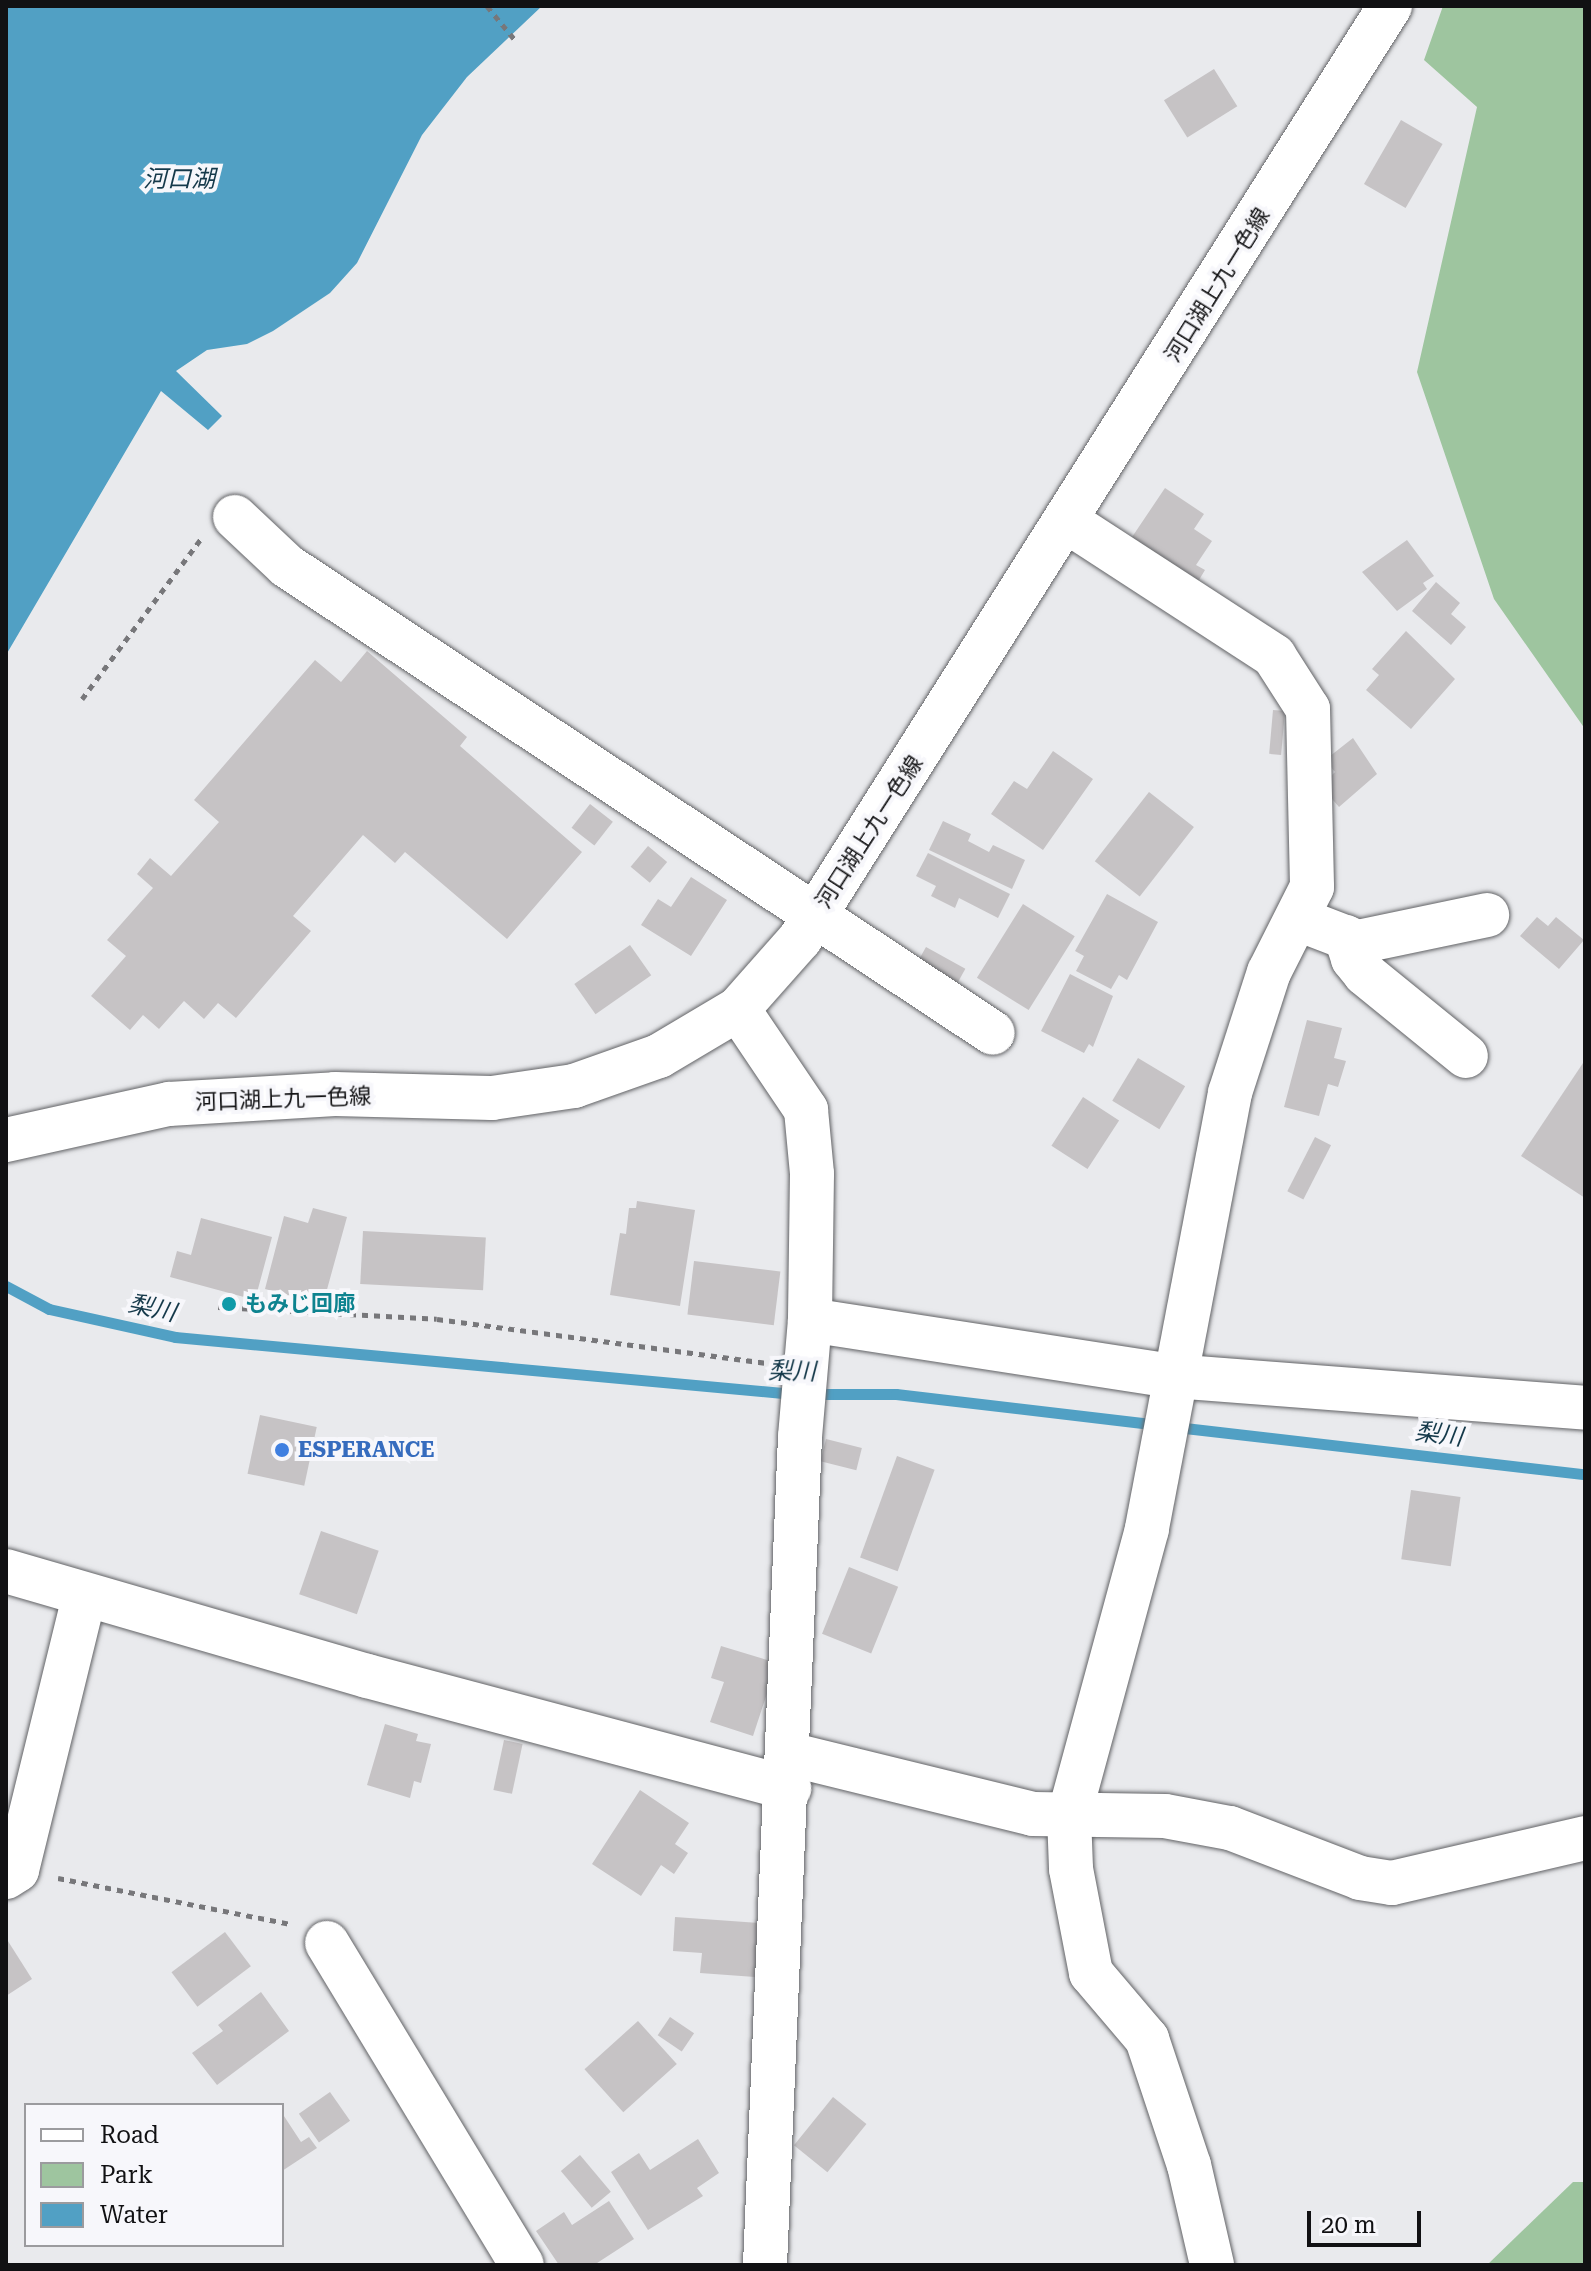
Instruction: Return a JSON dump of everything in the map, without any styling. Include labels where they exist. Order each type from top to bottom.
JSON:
[{"type":"street","name":"河口湖上九一色線","points":[[6,1140],[169,1104],[335,1094],[492,1098],[574,1086],[659,1056],[738,1009],[816,915],[1068,522],[1390,6]]},
{"type":"street","points":[[235,517],[287,566],[993,1033]]},
{"type":"street","points":[[1068,522],[1274,656],[1291,677],[1308,709],[1307,792],[1315,863],[1312,887],[1269,972],[1234,1079],[1173,1376],[1147,1529],[1069,1816],[1071,1869],[1091,1973],[1147,2039],[1189,2165],[1212,2265]]},
{"type":"street","points":[[1298,919],[1358,942],[1487,915]]},
{"type":"street","points":[[1346,937],[1353,959],[1365,974],[1466,1056]]},
{"type":"street","points":[[738,1009],[806,1110],[812,1162],[810,1320],[800,1437],[789,1771],[765,2265]]},
{"type":"street","points":[[810,1320],[1173,1376],[1585,1408]]},
{"type":"street","points":[[6,1571],[84,1597],[789,1771],[1033,1814],[1165,1816],[1230,1828],[1347,1873],[1392,1883],[1585,1838]]},
{"type":"street","points":[[11,1873],[84,1597]]},
{"type":"street","points":[[327,1943],[522,2265]]},
{"type":"path","points":[[487,6],[515,40]]},
{"type":"path","points":[[82,699],[198,539],[235,517]]},
{"type":"path","points":[[218,1307],[437,1319],[806,1370]]},
{"type":"path","points":[[11,1873],[285,1922],[327,1943]]},
{"type":"green space","points":[[1443,6],[1585,6],[1585,729],[1494,599],[1417,372],[1477,107],[1424,60]]},
{"type":"green space","points":[[1573,2182],[1585,2182],[1585,2265],[1487,2265]]},
{"type":"water","name":"河口湖","points":[[6,6],[542,6],[467,77],[422,135],[357,263],[330,293],[273,331],[247,344],[207,350],[176,371],[222,416],[208,430],[161,391],[6,655]]},
{"type":"building","points":[[1214,69],[1237,106],[1187,138],[1164,100]]},
{"type":"building","points":[[1401,120],[1443,144],[1406,208],[1364,184]]},
{"type":"building","points":[[1165,488],[1204,514],[1194,529],[1212,541],[1196,565],[1205,570],[1193,590],[1126,546]]},
{"type":"building","points":[[1407,540],[1434,576],[1423,583],[1427,589],[1397,611],[1362,572]]},
{"type":"building","points":[[1436,582],[1460,603],[1451,614],[1466,627],[1451,645],[1412,611]]},
{"type":"building","points":[[1406,631],[1455,679],[1411,729],[1366,690],[1379,675],[1372,669]]},
{"type":"building","points":[[367,651],[467,737],[460,746],[582,852],[507,939],[405,852],[395,863],[363,835],[293,916],[311,931],[236,1018],[218,1003],[204,1019],[184,1001],[159,1029],[143,1015],[130,1030],[91,996],[126,956],[107,940],[153,888],[137,874],[150,858],[171,876],[219,822],[194,800],[315,660],[341,682]]},
{"type":"building","points":[[1273,710],[1285,711],[1281,755],[1269,754]]},
{"type":"building","points":[[1353,738],[1377,774],[1339,807],[1321,786],[1335,772],[1325,760]]},
{"type":"building","points":[[1053,751],[1093,779],[1043,850],[991,814],[1014,781],[1027,789]]},
{"type":"building","points":[[1149,792],[1194,827],[1140,896],[1095,861]]},
{"type":"building","points":[[590,804],[613,822],[594,845],[572,828]]},
{"type":"building","points":[[943,821],[971,834],[968,841],[989,852],[993,845],[1025,860],[1012,889],[929,850]]},
{"type":"building","points":[[648,846],[667,862],[650,883],[631,867]]},
{"type":"building","points":[[928,853],[1010,894],[998,918],[959,898],[955,908],[931,896],[936,886],[916,876]]},
{"type":"building","points":[[691,877],[727,900],[691,956],[641,925],[658,899],[671,907]]},
{"type":"building","points":[[1107,894],[1158,922],[1127,980],[1119,975],[1111,989],[1076,971],[1084,956],[1075,951]]},
{"type":"building","points":[[1023,904],[1075,936],[1029,1010],[977,978]]},
{"type":"building","points":[[1537,917],[1548,926],[1556,917],[1584,940],[1559,969],[1520,936]]},
{"type":"building","points":[[630,945],[651,975],[596,1014],[574,984]]},
{"type":"building","points":[[926,947],[965,969],[955,987],[916,965]]},
{"type":"building","points":[[1070,974],[1113,996],[1093,1047],[1089,1044],[1084,1053],[1041,1031]]},
{"type":"building","points":[[1307,1020],[1342,1028],[1334,1058],[1346,1061],[1338,1087],[1328,1084],[1319,1116],[1284,1107]]},
{"type":"building","points":[[1138,1058],[1185,1086],[1159,1129],[1112,1101]]},
{"type":"building","points":[[1585,1060],[1585,1198],[1521,1156]]},
{"type":"building","points":[[1083,1097],[1119,1120],[1087,1169],[1051,1146]]},
{"type":"building","points":[[1315,1137],[1331,1145],[1303,1200],[1287,1191]]},
{"type":"building","points":[[637,1201],[695,1210],[680,1306],[610,1295],[620,1233],[626,1234],[629,1208],[636,1208]]},
{"type":"building","points":[[313,1208],[347,1217],[323,1304],[265,1289],[284,1216],[308,1223]]},
{"type":"building","points":[[201,1218],[272,1237],[255,1300],[170,1277],[177,1251],[191,1255]]},
{"type":"building","points":[[363,1231],[486,1237],[483,1290],[360,1284]]},
{"type":"building","points":[[694,1261],[780,1272],[774,1325],[687,1315]]},
{"type":"building","name":"ESPERANCE","points":[[260,1415],[317,1427],[304,1486],[248,1474]]},
{"type":"building","points":[[826,1439],[862,1448],[856,1470],[820,1461]]},
{"type":"building","points":[[897,1456],[935,1470],[898,1571],[860,1557]]},
{"type":"building","points":[[1411,1490],[1461,1497],[1451,1566],[1401,1559]]},
{"type":"building","points":[[321,1531],[379,1551],[357,1614],[299,1594]]},
{"type":"building","points":[[849,1567],[898,1587],[871,1654],[822,1634]]},
{"type":"building","points":[[721,1646],[777,1663],[753,1736],[710,1722],[724,1682],[711,1678]]},
{"type":"building","points":[[385,1724],[418,1734],[416,1741],[431,1744],[421,1783],[414,1781],[410,1798],[367,1785]]},
{"type":"building","points":[[504,1740],[523,1744],[512,1794],[493,1790]]},
{"type":"building","points":[[640,1790],[689,1823],[675,1844],[688,1853],[674,1874],[661,1865],[641,1896],[592,1864]]},
{"type":"building","points":[[675,1917],[759,1923],[755,1977],[700,1973],[702,1953],[673,1951]]},
{"type":"building","points":[[225,1932],[251,1966],[197,2007],[171,1972]]},
{"type":"building","points":[[6,1938],[32,1979],[6,1996]]},
{"type":"building","points":[[261,1992],[289,2031],[217,2085],[192,2053],[223,2031],[218,2025]]},
{"type":"building","points":[[670,2017],[694,2033],[682,2051],[658,2035]]},
{"type":"building","points":[[638,2021],[677,2064],[623,2112],[584,2069]]},
{"type":"building","points":[[330,2092],[350,2121],[319,2142],[299,2114]]},
{"type":"building","points":[[833,2097],[866,2124],[827,2172],[794,2145]]},
{"type":"building","points":[[284,2116],[301,2142],[309,2137],[317,2148],[284,2170]]},
{"type":"building","points":[[698,2139],[719,2173],[697,2188],[703,2196],[648,2230],[611,2172],[639,2153],[650,2170]]},
{"type":"building","points":[[580,2155],[611,2192],[592,2208],[561,2171]]},
{"type":"building","points":[[609,2201],[634,2239],[594,2265],[559,2265],[536,2231],[564,2212],[572,2225]]},
{"type":"waterway","name":"梨川","points":[[6,1286],[49,1309],[175,1337],[793,1394]]},
{"type":"waterway","name":"梨川","points":[[814,1394],[896,1394],[1159,1425]]},
{"type":"waterway","name":"梨川","points":[[1176,1427],[1585,1474]]},
{"type":"place","name":"もみじ回廊","points":[[229,1304]]},
{"type":"place","name":"ESPERANCE","points":[[282,1450]]}]
